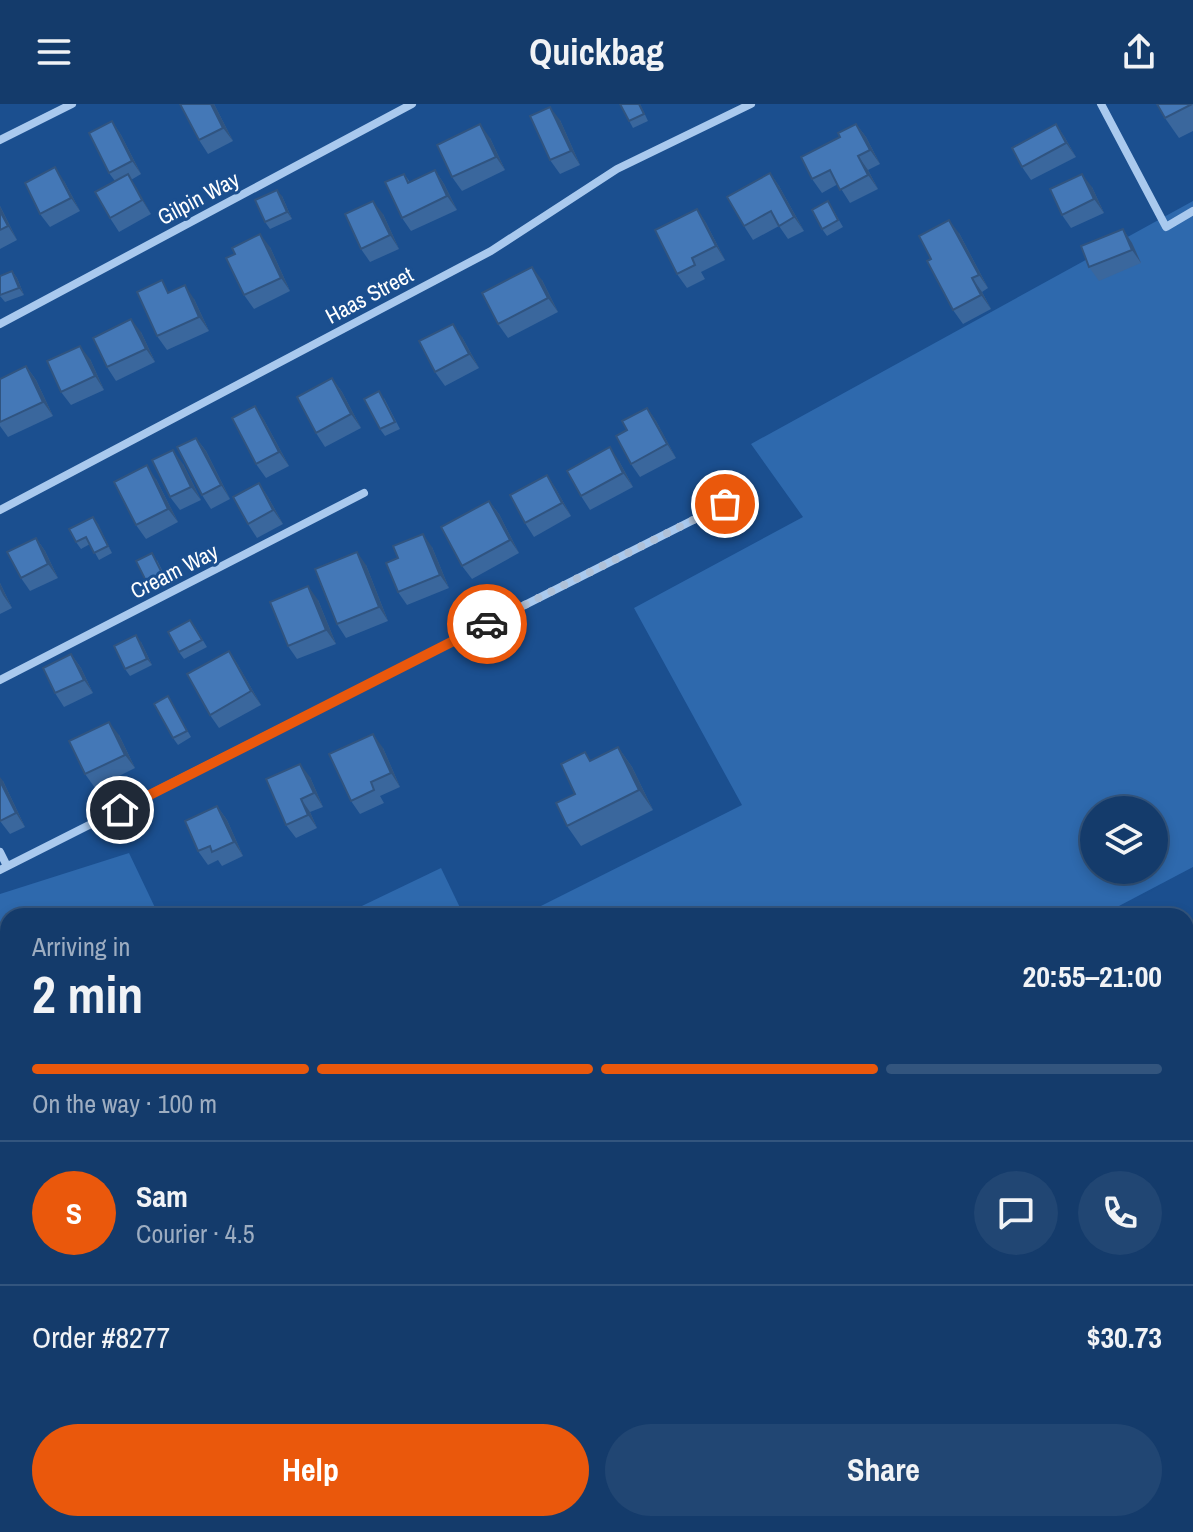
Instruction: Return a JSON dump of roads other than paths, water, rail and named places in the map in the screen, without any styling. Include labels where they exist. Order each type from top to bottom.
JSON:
[{"type":"street","points":[[0,140],[72,104]]},
{"type":"street","name":"Gilpin Way","points":[[0,324],[412,104]]},
{"type":"street","name":"Haas Street","points":[[0,510],[491,251],[617,169],[751,104]]},
{"type":"street","points":[[1101,104],[1166,227],[1193,211]]},
{"type":"street","name":"Cream Way","points":[[0,680],[364,493]]},
{"type":"street","points":[[0,852],[4,868],[725,504]]}]
